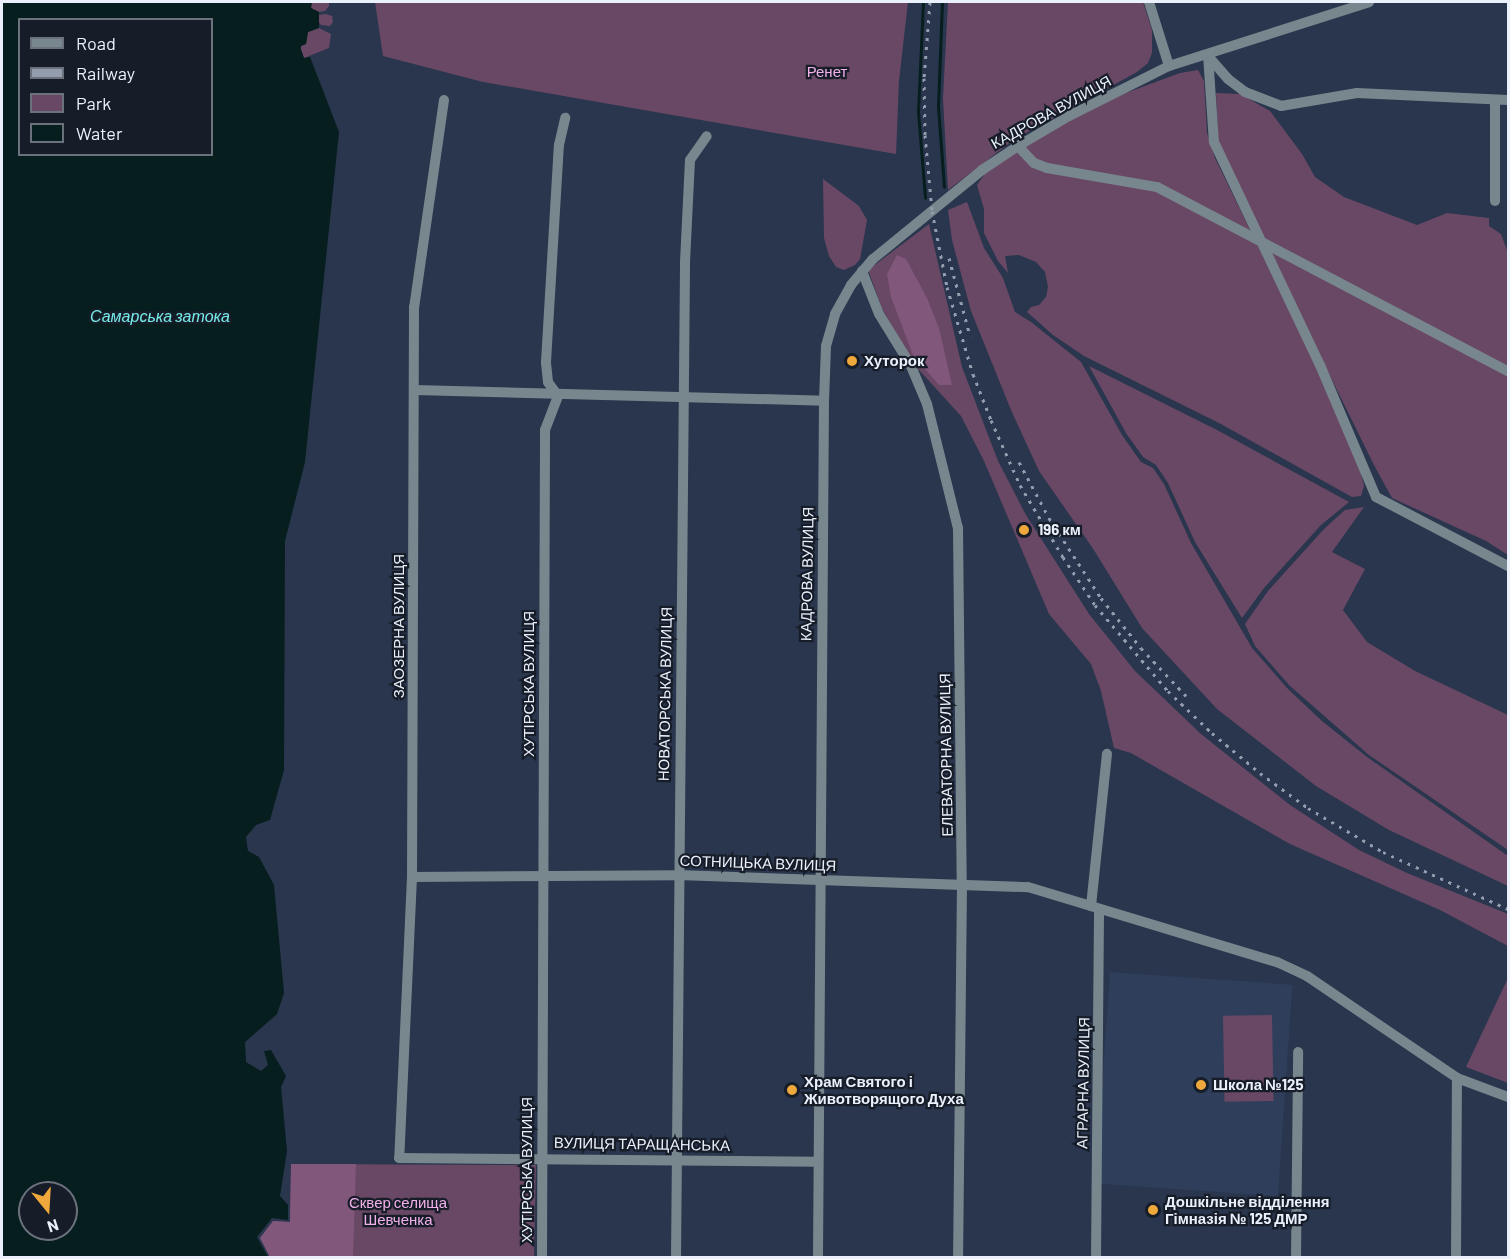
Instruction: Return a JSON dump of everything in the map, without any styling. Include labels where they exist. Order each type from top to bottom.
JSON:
[{"type":"street","points":[[1149,2],[1170,66]]},
{"type":"street","name":"КАДРОВА ВУЛИЦЯ","points":[[819,1256],[817,1162],[824,401],[826,346],[841,301],[862,271],[889,244],[982,170],[1069,116],[1170,66],[1208,56],[1370,2]]},
{"type":"street","points":[[1208,56],[1228,80],[1245,92],[1281,106],[1357,93],[1509,100]]},
{"type":"street","points":[[1208,56],[1214,142],[1320,365],[1376,497],[1509,566]]},
{"type":"street","name":"ЗАОЗЕРНА ВУЛИЦЯ","points":[[398,1153],[412,877],[414,307],[444,100]]},
{"type":"street","points":[[1495,100],[1495,201]]},
{"type":"street","points":[[558,396],[548,382],[546,362],[559,145],[565,118]]},
{"type":"street","name":"НОВАТОРСЬКА ВУЛИЦЯ","points":[[676,1257],[683,399],[690,160],[707,136]]},
{"type":"street","points":[[1018,146],[1034,163],[1047,168],[1157,188],[1509,371]]},
{"type":"street","name":"ЕЛЕВАТОРНА ВУЛИЦЯ","points":[[862,271],[879,314],[911,366],[927,404],[958,528],[962,883],[958,1257]]},
{"type":"street","points":[[415,390],[435,389],[558,396],[824,401]]},
{"type":"street","name":"ХУТІРСЬКА ВУЛИЦЯ","points":[[542,1257],[545,430],[548,416],[558,396]]},
{"type":"street","name":"АГРАРНА ВУЛИЦЯ","points":[[1096,1257],[1095,908],[1107,754]]},
{"type":"street","name":"СОТНИЦЬКА ВУЛИЦЯ","points":[[412,877],[542,878],[678,875],[1028,886],[1255,955],[1297,971],[1457,1078],[1509,1098]]},
{"type":"street","points":[[1296,1257],[1298,1052]]},
{"type":"street","points":[[1456,1257],[1457,1078]]},
{"type":"street","name":"ВУЛИЦЯ ТАРАЩАНСЬКА","points":[[398,1153],[399,1158],[404,1160],[542,1158],[817,1162]]},
{"type":"shaded area","points":[[897,255],[906,259],[927,298],[939,328],[952,385],[939,385],[913,355],[891,297],[887,274]]},
{"type":"shaded area","name":"Школа №125","points":[[1110,972],[1293,985],[1278,1196],[1095,1183]]},
{"type":"shaded area","points":[[291,1164],[356,1164],[353,1257],[270,1257],[260,1238],[273,1221],[290,1222]]},
{"type":"green space","points":[[312,2],[329,2],[329,6],[325,11],[319,12],[311,8]]},
{"type":"green space","name":"Ренет","points":[[375,2],[908,2],[899,81],[896,154],[483,82],[383,56]]},
{"type":"green space","points":[[948,2],[1143,2],[1152,30],[1152,53],[1148,63],[1137,72],[1015,139],[948,190],[943,98]]},
{"type":"green space","points":[[319,15],[332,16],[333,22],[330,26],[321,25],[318,21]]},
{"type":"green space","points":[[319,28],[331,34],[329,48],[304,58],[300,46],[306,44],[308,32]]},
{"type":"green space","points":[[1198,70],[1204,81],[1207,133],[1215,158],[1317,367],[1358,461],[1364,486],[1361,496],[1352,497],[1221,424],[1084,356],[1053,335],[1027,312],[1031,307],[1039,305],[1046,297],[1048,287],[1045,272],[1036,262],[1019,255],[1005,256],[1008,273],[998,261],[984,233],[984,209],[977,185],[986,172],[1021,148],[1107,100],[1180,73]]},
{"type":"green space","points":[[1216,93],[1240,94],[1270,111],[1302,154],[1315,177],[1344,197],[1417,225],[1447,213],[1489,218],[1489,226],[1501,234],[1508,253],[1508,555],[1486,541],[1392,498],[1226,165],[1218,137]]},
{"type":"green space","points":[[823,179],[859,206],[867,220],[860,259],[855,265],[844,270],[836,267],[829,256],[824,238]]},
{"type":"green space","points":[[967,202],[984,248],[1003,278],[1015,312],[1081,362],[1122,435],[1141,462],[1153,468],[1164,484],[1191,543],[1252,648],[1288,689],[1322,721],[1367,757],[1508,856],[1508,886],[1389,830],[1316,786],[1217,709],[1142,628],[1092,547],[1039,471],[1011,410],[971,311],[952,240],[948,210]]},
{"type":"green space","points":[[929,224],[962,367],[998,461],[1026,515],[1089,614],[1135,671],[1201,734],[1290,805],[1359,850],[1407,873],[1508,914],[1508,946],[1440,910],[1290,844],[1131,753],[1114,748],[1101,691],[1091,664],[1049,614],[984,461],[961,416],[908,358],[882,308],[868,270]]},
{"type":"green space","points":[[1089,366],[1217,430],[1349,502],[1321,525],[1264,588],[1242,618],[1195,542],[1168,483],[1156,465],[1143,457],[1126,433]]},
{"type":"green space","points":[[1364,507],[1332,552],[1365,569],[1343,610],[1367,642],[1415,671],[1508,715],[1508,850],[1369,755],[1290,686],[1255,646],[1245,624],[1268,591],[1324,529],[1345,510]]},
{"type":"green space","points":[[1508,978],[1508,1083],[1466,1067]]},
{"type":"green space","points":[[1272,1015],[1274,1101],[1225,1102],[1223,1016]]},
{"type":"green space","name":"Сквер селища Шевченка","points":[[291,1164],[536,1165],[534,1257],[270,1257],[260,1238],[273,1221],[290,1222]]},
{"type":"water","name":"Самарська затока","points":[[2,2],[312,2],[311,8],[319,12],[319,28],[308,32],[306,44],[301,46],[301,50],[304,58],[310,57],[339,132],[305,462],[285,541],[284,770],[270,820],[256,825],[246,837],[248,851],[259,857],[274,885],[284,993],[277,1014],[245,1042],[246,1062],[261,1071],[268,1065],[264,1051],[271,1050],[286,1076],[281,1087],[287,1151],[280,1196],[288,1205],[288,1220],[272,1218],[257,1237],[268,1257],[2,1257]]},
{"type":"waterway","points":[[923,2],[918,112],[925,198]]},
{"type":"waterway","points":[[942,2],[938,107],[944,187]]},
{"type":"railway","points":[[930,2],[924,78],[925,135],[932,211],[947,287],[973,374],[991,420],[1020,485],[1063,557],[1095,605],[1168,691],[1212,733],[1260,773],[1308,808],[1383,852],[1508,909]]},
{"type":"railway","points":[[949,258],[970,336]]},
{"type":"railway","points":[[1019,462],[1049,518],[1101,598],[1141,648],[1188,698]]},
{"type":"place","name":"Хуторок","points":[[852,361]]},
{"type":"place","name":"196 км","points":[[1024,530]]},
{"type":"place","name":"Школа №125","points":[[1201,1085]]},
{"type":"place","name":"Храм Святого і Животворящого Духа","points":[[792,1090]]},
{"type":"place","name":"Дошкільне відділення Гімназія № 125 ДМР","points":[[1153,1210]]}]
